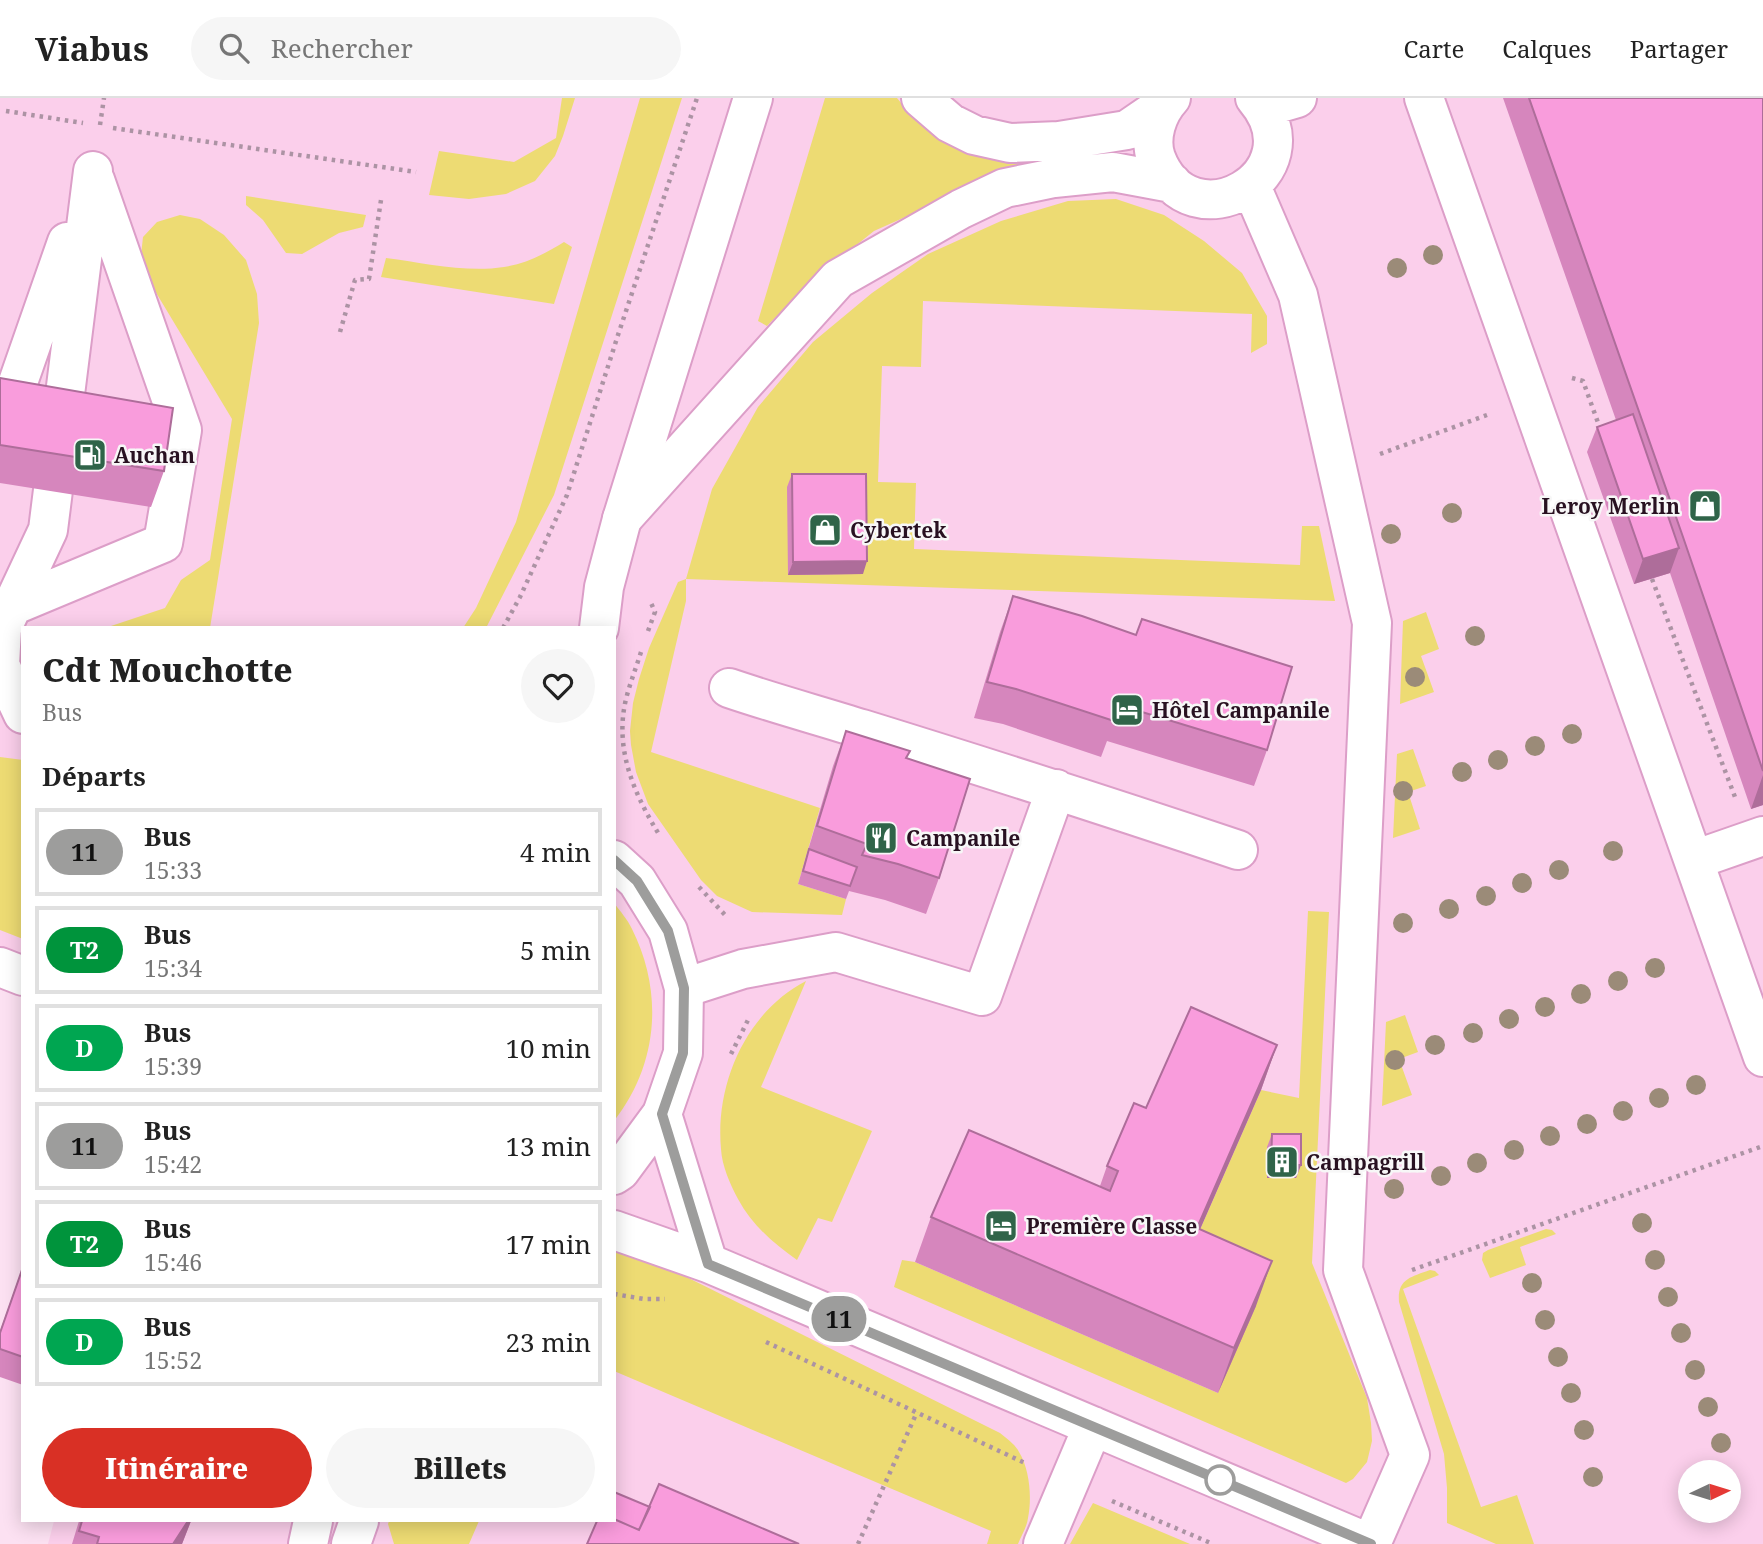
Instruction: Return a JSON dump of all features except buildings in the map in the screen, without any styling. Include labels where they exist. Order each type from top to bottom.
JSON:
[{"type":"main road","points":[[599,626],[604,587],[622,519],[753,98]]},
{"type":"main road","points":[[921,98],[950,123],[974,135],[1010,144],[1059,141],[1127,130],[1168,101]]},
{"type":"main road","points":[[1424,98],[1763,1057]]},
{"type":"main road","points":[[1168,101],[1157,119],[1153,136],[1155,154],[1161,170],[1172,183],[1186,193],[1202,199],[1219,200],[1236,195],[1251,186],[1262,173],[1270,158],[1273,140],[1270,123],[1272,101]]},
{"type":"main road","points":[[0,434],[93,171]]},
{"type":"main road","points":[[21,710],[0,665],[2,628],[48,530],[93,171]]},
{"type":"main road","points":[[12,606],[163,543],[181,430],[93,171]]},
{"type":"main road","points":[[622,519],[838,279],[961,209],[1005,188],[1054,178],[1113,172],[1172,183]]},
{"type":"main road","points":[[616,1231],[708,1264],[1371,1544],[1410,1455],[1343,1270],[1372,623],[1298,295],[1251,186]]},
{"type":"main road","points":[[574,626],[604,587]]},
{"type":"main road","points":[[729,688],[1056,789],[1238,850]]},
{"type":"main road","points":[[684,988],[743,969],[836,952],[982,996],[1056,789]]},
{"type":"main road","points":[[1694,860],[1757,838]]},
{"type":"main road","points":[[616,862],[637,881],[668,931],[684,988],[683,1053],[662,1114],[616,1174]]},
{"type":"main road","points":[[0,967],[21,975]]},
{"type":"main road","points":[[662,1114],[708,1264]]},
{"type":"main road","points":[[1043,1544],[1093,1426]]},
{"type":"main road","points":[[307,1544],[313,1522]]},
{"type":"main road","points":[[351,1544],[359,1522]]},
{"type":"path","points":[[504,626],[567,495],[697,98]]},
{"type":"path","points":[[6,111],[86,124]]},
{"type":"path","points":[[100,126],[416,172]]},
{"type":"path","points":[[340,332],[355,280],[369,279],[381,200]]},
{"type":"path","points":[[1337,469],[1583,381]]},
{"type":"path","points":[[1652,579],[1757,838]]},
{"type":"path","points":[[647,635],[655,612],[650,601]]},
{"type":"path","points":[[643,647],[625,701],[622,738],[630,779],[644,811],[664,842]]},
{"type":"path","points":[[694,881],[727,917]]},
{"type":"path","points":[[729,1057],[749,1017]]},
{"type":"path","points":[[1412,1270],[1763,1146]]},
{"type":"path","points":[[616,1294],[644,1300],[667,1299]]},
{"type":"path","points":[[766,1342],[1070,1483],[1213,1544]]},
{"type":"path","points":[[858,1544],[917,1412]]},
{"type":"shaded area","points":[[0,98],[1763,98],[1763,1544],[48,1544],[54,1522],[616,1522],[616,626],[21,626],[21,975],[0,967]]},
{"type":"shaded area","points":[[562,98],[575,98],[555,156],[535,181],[506,194],[469,199],[429,195],[439,151],[514,162],[556,138]]},
{"type":"shaded area","points":[[640,98],[682,98],[554,495],[487,626],[464,626],[476,608],[516,522]]},
{"type":"shaded area","points":[[825,98],[897,98],[940,133],[1019,160],[1019,170],[988,180],[874,231],[810,282],[767,326],[758,321]]},
{"type":"shaded area","points":[[246,196],[366,215],[363,227],[339,233],[302,254],[286,253],[263,220],[246,205]]},
{"type":"shaded area","points":[[1116,199],[1164,215],[1204,241],[1242,273],[1267,316],[1267,344],[1251,353],[1252,314],[923,301],[921,367],[882,366],[878,482],[916,483],[914,549],[1300,565],[1302,526],[1319,526],[1335,601],[686,579],[712,489],[758,407],[813,342],[872,293],[928,254],[1001,221],[1068,201]]},
{"type":"shaded area","points":[[180,215],[200,219],[224,235],[246,260],[257,294],[259,323],[210,626],[111,626],[165,608],[181,580],[210,560],[232,419],[146,276],[141,255],[143,237],[157,222]]},
{"type":"shaded area","points":[[564,242],[572,247],[554,304],[381,277],[386,258],[445,267],[490,269],[528,261]]},
{"type":"shaded area","points":[[686,579],[686,601],[651,752],[820,808],[798,884],[846,899],[842,915],[752,912],[717,896],[701,880],[648,804],[636,772],[631,745],[633,703],[649,648],[678,582]]},
{"type":"shaded area","points":[[1426,612],[1439,649],[1421,656],[1434,692],[1400,704],[1403,621]]},
{"type":"shaded area","points":[[1413,749],[1426,786],[1408,792],[1420,829],[1393,838],[1397,754]]},
{"type":"shaded area","points":[[0,757],[21,760],[21,938],[0,930]]},
{"type":"shaded area","points":[[616,906],[630,926],[642,953],[652,1003],[652,1028],[647,1053],[629,1099],[616,1118]]},
{"type":"shaded area","points":[[1308,911],[1329,912],[1312,1263],[1367,1398],[1371,1423],[1372,1441],[1367,1462],[1353,1479],[1346,1483],[894,1287],[902,1260],[915,1262],[1218,1393],[1181,1273],[1261,1090],[1299,1098]]},
{"type":"shaded area","points":[[806,981],[761,1087],[872,1131],[832,1222],[818,1218],[797,1260],[764,1233],[738,1199],[723,1162],[720,1124],[729,1075],[751,1031],[785,994]]},
{"type":"shaded area","points":[[1405,1015],[1418,1052],[1399,1059],[1412,1095],[1382,1106],[1386,1022]]},
{"type":"shaded area","points":[[1546,1229],[1556,1234],[1520,1247],[1526,1265],[1490,1278],[1482,1260],[1483,1253]]},
{"type":"shaded area","points":[[616,1242],[1000,1433],[1011,1442],[1023,1459],[1030,1493],[1029,1510],[1018,1544],[987,1544],[991,1531],[616,1372]]},
{"type":"shaded area","points":[[1430,1270],[1439,1275],[1403,1289],[1481,1507],[1517,1495],[1534,1544],[1496,1544],[1447,1523],[1444,1454],[1399,1302],[1403,1284],[1411,1277]]},
{"type":"shaded area","points":[[1093,1503],[1190,1544],[1070,1544]]},
{"type":"shaded area","points":[[479,1522],[469,1544],[394,1544],[388,1524]]},
{"type":"bus line","name":"11","points":[[616,862],[637,881],[668,931],[684,988],[683,1053],[662,1114],[708,1264],[1371,1544]]},
{"type":"place","name":"Auchan","points":[[90,455]]},
{"type":"place","name":"Leroy Merlin","points":[[1705,506]]},
{"type":"place","name":"Cybertek","points":[[825,530]]},
{"type":"place","name":"Hôtel Campanile","points":[[1127,710]]},
{"type":"place","name":"Campanile","points":[[881,838]]},
{"type":"place","name":"Campagrill","points":[[1282,1162]]},
{"type":"place","name":"Première Classe","points":[[1001,1226]]}]
